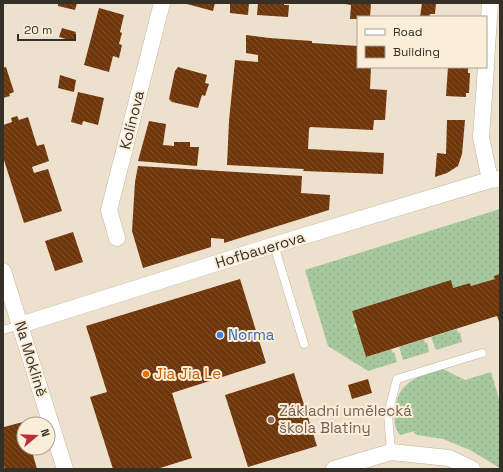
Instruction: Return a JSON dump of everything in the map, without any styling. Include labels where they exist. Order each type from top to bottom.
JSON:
[{"type":"street","name":"Kolínova","points":[[117,238],[109,210],[162,3]]},
{"type":"street","points":[[487,48],[490,3]]},
{"type":"street","points":[[486,68],[481,137],[495,180]]},
{"type":"street","name":"Hofbauerova","points":[[20,325],[274,245],[495,180]]},
{"type":"street","name":"Na Moklině","points":[[3,271],[65,469]]},
{"type":"street","points":[[334,469],[391,452],[449,458],[472,469]]},
{"type":"lane","points":[[274,245],[304,344]]},
{"type":"lane","points":[[3,330],[20,325]]},
{"type":"lane","points":[[391,452],[388,414],[397,379],[482,353]]},
{"type":"green space","points":[[500,209],[500,274],[495,279],[471,287],[470,283],[453,289],[450,281],[352,311],[356,324],[354,325],[355,328],[357,327],[366,357],[391,349],[393,353],[394,352],[397,362],[368,371],[328,346],[305,270]]},
{"type":"green space","points":[[457,329],[458,333],[460,332],[462,342],[436,350],[431,337]]},
{"type":"green space","points":[[424,339],[425,343],[427,342],[429,352],[403,360],[399,347]]},
{"type":"green space","points":[[443,369],[465,380],[491,372],[500,402],[500,468],[470,450],[443,439],[417,435],[414,433],[415,431],[400,435],[398,432],[395,423],[396,403],[404,388],[409,382],[416,378]]},
{"type":"building","points":[[58,3],[77,3],[75,10],[58,6]]},
{"type":"building","points":[[183,3],[215,3],[213,11]]},
{"type":"building","points":[[230,3],[249,3],[248,15],[230,13]]},
{"type":"building","points":[[258,3],[284,3],[284,5],[289,5],[288,17],[257,15]]},
{"type":"building","points":[[371,3],[370,16],[357,16],[357,19],[350,19],[351,5],[345,4]]},
{"type":"building","points":[[422,3],[436,3],[435,14],[430,14],[429,16],[420,16]]},
{"type":"building","points":[[99,8],[124,15],[120,32],[122,33],[119,44],[122,45],[119,58],[113,56],[109,72],[84,65]]},
{"type":"building","points":[[62,28],[76,32],[73,41],[59,37]]},
{"type":"building","points":[[246,35],[312,41],[312,43],[357,46],[357,68],[371,68],[370,89],[387,90],[385,120],[374,120],[373,130],[310,127],[308,149],[384,153],[383,174],[303,171],[304,169],[227,165],[229,121],[235,60],[258,62],[258,55],[246,53]]},
{"type":"building","points":[[6,67],[14,92],[9,94],[10,96],[3,98],[3,68]]},
{"type":"building","points":[[178,67],[207,75],[205,83],[209,84],[205,96],[202,95],[198,108],[172,102],[169,99],[175,71]]},
{"type":"building","points":[[448,68],[468,68],[468,73],[470,73],[469,93],[466,93],[466,97],[446,96]]},
{"type":"building","points":[[60,75],[76,80],[74,92],[58,88]]},
{"type":"building","points":[[78,92],[104,98],[98,125],[83,121],[82,125],[71,122]]},
{"type":"building","points":[[17,116],[19,120],[28,117],[37,146],[44,144],[49,161],[32,167],[34,173],[48,169],[62,211],[24,223],[3,157],[3,125],[12,122],[11,118]]},
{"type":"building","points":[[447,120],[465,120],[462,154],[458,166],[447,173],[435,177],[437,153],[446,154]]},
{"type":"building","points":[[149,121],[166,124],[163,145],[174,146],[174,142],[190,142],[190,147],[199,147],[197,166],[138,161]]},
{"type":"building","points":[[138,166],[302,176],[301,193],[330,195],[329,210],[224,243],[224,239],[211,238],[211,247],[143,268],[132,231],[135,182]]},
{"type":"building","points":[[73,232],[83,262],[55,271],[45,241]]},
{"type":"building","points":[[500,274],[500,324],[497,316],[366,357],[352,311],[451,280],[453,288],[470,283],[471,286],[495,279],[494,276]]},
{"type":"building","points":[[240,279],[266,363],[172,393],[192,458],[157,469],[113,469],[90,397],[107,392],[86,326]]},
{"type":"building","name":"Základní umělecká škola Blatiny","points":[[294,373],[317,446],[248,467],[225,395]]},
{"type":"building","points":[[368,379],[372,393],[352,399],[348,385]]},
{"type":"building","points":[[3,424],[4,427],[16,424],[16,456],[33,456],[37,469],[5,469],[3,463]]},
{"type":"place","name":"Norma","points":[[220,335]]},
{"type":"place","name":"Jia Jia Le","points":[[146,374]]},
{"type":"place","name":"Základní umělecká škola Blatiny","points":[[271,420]]}]
